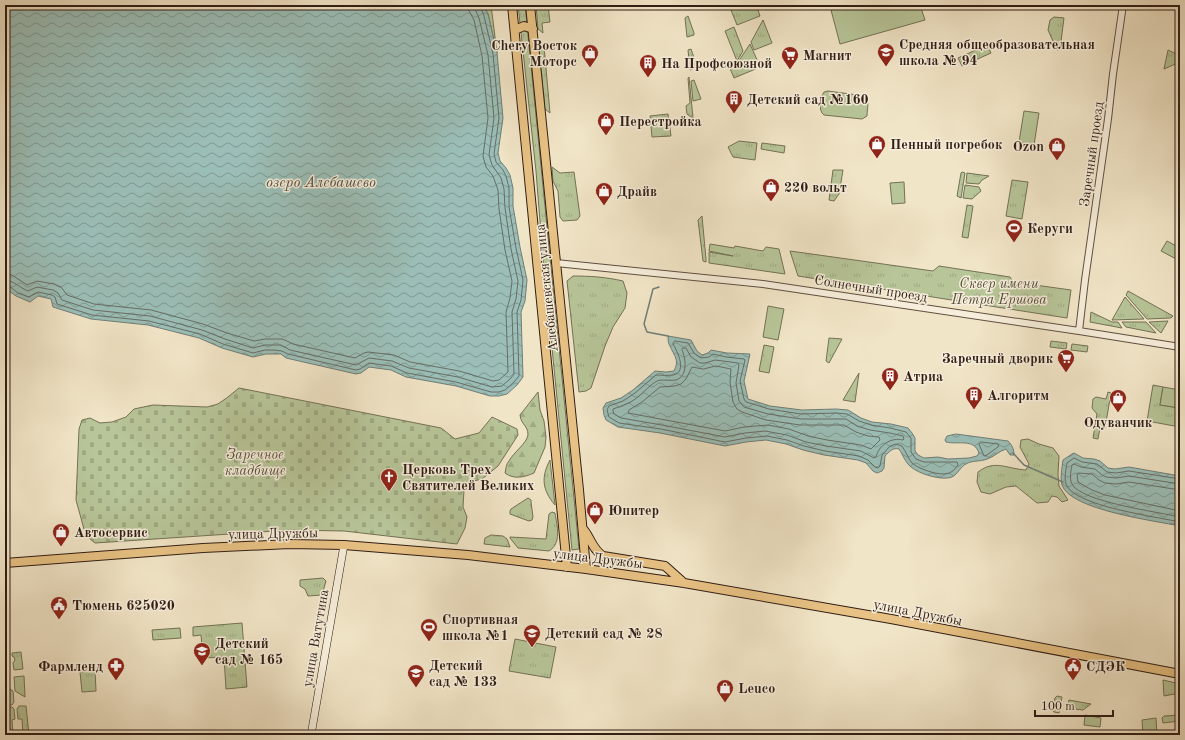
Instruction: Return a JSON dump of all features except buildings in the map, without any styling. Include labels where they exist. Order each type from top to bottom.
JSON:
[{"type":"main road","name":"Алебашевская улица","points":[[512,5],[567,567]]},
{"type":"main road","name":"Алебашевская улица","points":[[530,5],[586,569]]},
{"type":"main road","points":[[515,30],[524,26],[533,29]]},
{"type":"main road","points":[[583,529],[594,548],[603,556],[665,566],[684,583]]},
{"type":"main road","name":"улица Дружбы","points":[[5,563],[203,548],[290,544],[344,545],[468,555],[586,569],[684,583],[884,618],[1180,674]]},
{"type":"main road","name":"улица Ватутина","points":[[311,735],[344,545]]},
{"type":"street","name":"Заречный проезд","points":[[1079,331],[1123,5]]},
{"type":"street","name":"Солнечный проезд","points":[[556,263],[763,284],[1180,347]]},
{"type":"green space","points":[[483,5],[491,5],[497,53],[488,14]]},
{"type":"green space","points":[[518,5],[525,5],[579,549],[572,550],[542,247],[536,171]]},
{"type":"green space","points":[[536,5],[548,5],[550,22],[542,23],[543,33],[538,29]]},
{"type":"green space","points":[[745,5],[771,6],[758,10],[760,16],[737,25],[731,10]]},
{"type":"green space","points":[[849,5],[920,5],[925,20],[840,44],[831,10]]},
{"type":"green space","points":[[688,16],[694,35],[687,37],[685,18]]},
{"type":"green space","points":[[1054,17],[1064,18],[1060,49],[1057,50],[1048,30],[1050,20]]},
{"type":"green space","points":[[763,20],[772,43],[754,50],[751,42]]},
{"type":"green space","points":[[734,27],[743,51],[737,61],[725,31]]},
{"type":"green space","points":[[750,44],[758,62],[756,63],[758,68],[734,78],[729,66],[738,62]]},
{"type":"green space","points":[[987,45],[991,53],[962,66],[958,58]]},
{"type":"green space","points":[[544,46],[550,113],[545,109],[539,52]]},
{"type":"green space","points":[[691,49],[697,67],[690,70],[688,50]]},
{"type":"green space","points":[[1168,50],[1180,56],[1180,62],[1164,69]]},
{"type":"green space","points":[[689,77],[693,118],[687,114],[686,106],[690,103]]},
{"type":"green space","points":[[694,80],[701,99],[693,101],[691,81]]},
{"type":"green space","points":[[828,91],[865,96],[868,103],[867,116],[862,119],[824,115],[820,108],[821,101],[824,92]]},
{"type":"green space","points":[[1024,111],[1039,113],[1034,145],[1019,142]]},
{"type":"green space","points":[[668,114],[671,136],[652,137],[650,116]]},
{"type":"green space","points":[[739,141],[757,143],[755,160],[733,157],[728,147]]},
{"type":"green space","points":[[762,143],[785,146],[784,153],[761,149]]},
{"type":"green space","points":[[552,167],[560,173],[574,172],[580,216],[577,220],[563,221],[560,217],[558,191],[553,181]]},
{"type":"green space","points":[[833,170],[843,170],[839,194],[834,201],[829,200]]},
{"type":"green space","points":[[962,172],[965,173],[961,198],[957,196]]},
{"type":"green space","points":[[967,173],[989,176],[982,180],[979,184],[966,183]]},
{"type":"green space","points":[[1012,180],[1028,182],[1022,219],[1006,216]]},
{"type":"green space","points":[[904,182],[905,203],[892,204],[890,183]]},
{"type":"green space","points":[[965,185],[979,187],[981,191],[972,199],[963,198]]},
{"type":"green space","points":[[967,205],[973,206],[968,238],[962,237]]},
{"type":"green space","points":[[702,216],[706,262],[703,261],[698,220]]},
{"type":"green space","points":[[1167,241],[1180,248],[1180,261],[1161,251]]},
{"type":"green space","points":[[710,244],[734,248],[735,246],[763,251],[766,247],[779,249],[785,274],[709,263],[709,252],[733,256],[709,251]]},
{"type":"green space","name":"Сквер имени Петра Ершова","points":[[790,251],[933,271],[939,266],[1010,277],[1013,282],[1071,290],[1067,318],[798,276]]},
{"type":"green space","points":[[573,276],[598,277],[623,281],[627,293],[625,308],[613,327],[591,388],[586,391],[579,392],[567,281]]},
{"type":"green space","points":[[1128,291],[1173,316],[1171,318],[1147,319],[1126,295]]},
{"type":"green space","points":[[1125,297],[1144,319],[1112,320]]},
{"type":"green space","points":[[768,306],[784,309],[778,340],[763,337]]},
{"type":"green space","points":[[1091,312],[1112,322],[1118,322],[1122,328],[1090,322]]},
{"type":"green space","points":[[1168,321],[1161,333],[1149,322]]},
{"type":"green space","points":[[1122,322],[1146,322],[1156,333],[1126,327]]},
{"type":"green space","points":[[829,338],[842,339],[829,363],[826,361]]},
{"type":"green space","points":[[1051,341],[1067,343],[1066,349],[1050,347]]},
{"type":"green space","points":[[1072,344],[1088,346],[1087,352],[1071,350]]},
{"type":"green space","points":[[764,345],[774,347],[769,373],[759,371]]},
{"type":"green space","points":[[859,373],[855,402],[843,400]]},
{"type":"green space","points":[[1153,385],[1163,387],[1160,405],[1180,408],[1180,427],[1147,421]]},
{"type":"green space","points":[[1163,387],[1180,390],[1180,408],[1160,405]]},
{"type":"green space","name":"Заречное кладбище","points":[[239,388],[441,428],[455,439],[479,433],[492,417],[517,429],[518,435],[498,466],[482,479],[469,482],[464,490],[463,507],[467,517],[465,528],[457,544],[344,531],[290,530],[95,543],[89,538],[84,529],[76,500],[79,429],[82,420],[90,418],[100,423],[112,422],[126,417],[134,409],[153,405],[207,407],[218,404]]},
{"type":"green space","points":[[538,392],[540,410],[544,421],[546,437],[545,447],[534,473],[523,477],[512,477],[505,473],[508,462],[528,435],[527,429],[520,415]]},
{"type":"green space","points":[[1108,392],[1111,393],[1105,428],[1100,428],[1098,439],[1093,438],[1097,414],[1092,408],[1093,399],[1096,397],[1106,399]]},
{"type":"green space","points":[[1028,439],[1053,448],[1059,456],[1059,486],[1068,500],[1062,502],[1057,497],[1052,496],[1048,502],[1037,503],[1016,486],[1006,487],[990,494],[981,492],[977,482],[978,472],[984,468],[996,465],[1026,470],[1029,464],[1020,447],[1021,440]]},
{"type":"green space","points":[[550,460],[555,505],[547,494],[544,483],[545,472]]},
{"type":"green space","points":[[528,498],[531,500],[532,520],[529,521],[510,514],[511,509]]},
{"type":"green space","points":[[552,512],[555,513],[558,534],[556,544],[553,548],[549,551],[518,548],[510,537],[546,539],[549,514]]},
{"type":"green space","points":[[491,535],[503,536],[507,539],[510,547],[484,544],[485,538]]},
{"type":"green space","points":[[323,578],[326,581],[322,595],[308,596],[305,589],[300,586],[300,580]]},
{"type":"green space","points":[[242,623],[247,687],[226,689],[224,657],[203,658],[201,635],[193,636],[193,627]]},
{"type":"green space","points":[[180,628],[181,638],[153,640],[152,630]]},
{"type":"green space","points":[[515,639],[556,647],[550,678],[509,671]]},
{"type":"green space","points":[[21,652],[23,669],[14,670],[13,663],[15,660],[12,653]]},
{"type":"green space","points":[[95,670],[96,691],[82,692],[80,672]]},
{"type":"green space","points":[[24,676],[25,697],[15,691],[14,677]]},
{"type":"green space","points":[[1163,680],[1180,684],[1180,693],[1164,696]]},
{"type":"green space","points":[[5,686],[13,691],[14,702],[12,705],[5,705]]},
{"type":"green space","points":[[1057,696],[1062,697],[1059,713],[1052,710],[1055,698]]},
{"type":"green space","points":[[1069,700],[1091,704],[1083,710],[1067,708]]},
{"type":"green space","points":[[19,706],[26,706],[29,735],[23,735],[22,719],[18,719],[17,709]]},
{"type":"green space","points":[[12,707],[14,709],[15,719],[12,720],[13,735],[7,735],[5,708]]},
{"type":"green space","points":[[1085,715],[1101,718],[1100,727],[1084,725]]},
{"type":"green space","points":[[1180,715],[1180,721],[1163,723],[1162,718],[1164,716]]},
{"type":"green space","points":[[1156,718],[1157,735],[1143,735],[1142,720]]},
{"type":"water","name":"озеро Алебашево","points":[[5,5],[483,5],[488,14],[497,53],[503,118],[498,153],[500,161],[510,175],[513,188],[513,206],[527,280],[525,301],[521,312],[523,377],[507,394],[490,396],[456,386],[406,377],[391,370],[369,367],[361,373],[356,374],[286,358],[281,354],[266,354],[253,357],[222,348],[199,338],[148,325],[91,319],[53,307],[51,299],[38,296],[30,302],[16,296],[5,288]]},
{"type":"water","points":[[668,336],[691,340],[697,351],[702,355],[711,350],[727,353],[750,354],[744,381],[748,399],[770,406],[802,410],[848,410],[861,418],[872,422],[908,428],[915,438],[915,451],[918,455],[924,458],[938,457],[948,459],[977,456],[979,453],[977,448],[973,445],[946,442],[945,440],[947,436],[956,434],[1008,441],[1014,451],[1014,455],[1010,455],[1006,449],[990,458],[973,461],[964,465],[952,477],[942,478],[931,476],[915,470],[907,463],[899,449],[895,449],[891,450],[885,456],[884,468],[882,471],[877,473],[873,471],[866,463],[858,460],[824,455],[766,440],[725,446],[660,433],[618,427],[606,420],[603,408],[606,403],[621,398],[655,371],[674,371],[676,367],[675,355],[669,344]]},
{"type":"water","points":[[1074,453],[1083,458],[1100,461],[1108,468],[1115,469],[1129,467],[1180,476],[1180,526],[1097,508],[1068,494],[1061,482],[1061,473],[1063,460]]},
{"type":"waterway","points":[[659,287],[653,289],[644,324],[647,332],[668,336]]},
{"type":"waterway","points":[[1013,453],[1024,465],[1063,482]]},
{"type":"place","name":"Средняя общеобразовательная школа № 94","points":[[886,67]]},
{"type":"place","name":"Chery Восток Моторс","points":[[590,68]]},
{"type":"place","name":"Магнит","points":[[790,70]]},
{"type":"place","name":"На Профсоюзной","points":[[648,78]]},
{"type":"place","name":"Детский сад №160","points":[[734,114]]},
{"type":"place","name":"Перестройка","points":[[606,136]]},
{"type":"place","name":"Пенный погребок","points":[[877,159]]},
{"type":"place","name":"Ozon","points":[[1057,161]]},
{"type":"place","name":"220 вольт","points":[[771,202]]},
{"type":"place","name":"Драйв","points":[[604,206]]},
{"type":"place","name":"Керуги","points":[[1014,243]]},
{"type":"place","name":"Заречный дворик","points":[[1066,373]]},
{"type":"place","name":"Атриа","points":[[890,391]]},
{"type":"place","name":"Алгоритм","points":[[974,410]]},
{"type":"place","name":"Одуванчик","points":[[1118,413]]},
{"type":"place","name":"Церковь Трех Святителей Великих","points":[[389,492]]},
{"type":"place","name":"Юпитер","points":[[595,525]]},
{"type":"place","name":"Автосервис","points":[[61,547]]},
{"type":"place","name":"Тюмень 625020","points":[[59,620]]},
{"type":"place","name":"Спортивная школа №1","points":[[429,642]]},
{"type":"place","name":"Детский сад № 28","points":[[532,648]]},
{"type":"place","name":"Детский сад № 165","points":[[202,666]]},
{"type":"place","name":"Фармленд","points":[[116,681]]},
{"type":"place","name":"СДЭК","points":[[1073,681]]},
{"type":"place","name":"Детский сад № 133","points":[[416,688]]},
{"type":"place","name":"Leuco","points":[[725,703]]}]
